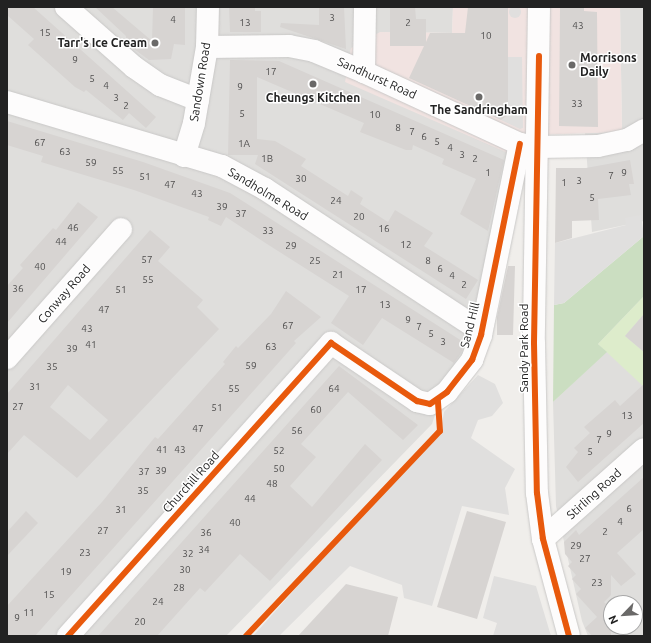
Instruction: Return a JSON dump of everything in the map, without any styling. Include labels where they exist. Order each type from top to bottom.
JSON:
[{"type":"street","points":[[66,7],[134,67],[160,85],[198,100]]},
{"type":"street","name":"Sandown Road","points":[[184,156],[194,123],[207,47],[208,7]]},
{"type":"street","points":[[364,72],[365,7]]},
{"type":"street","name":"Sandy Park Road","points":[[539,7],[529,146],[535,310],[534,425],[537,493],[543,539],[569,636]]},
{"type":"street","name":"Sandhurst Road","points":[[207,47],[289,46],[314,51],[529,146]]},
{"type":"street","name":"Sandholme Road","points":[[7,102],[184,156],[222,166],[265,189],[481,331]]},
{"type":"street","points":[[529,146],[598,146],[627,140],[644,130]]},
{"type":"street","name":"Sand Hill","points":[[331,343],[417,401],[430,404],[447,392],[461,378],[472,360],[481,331],[529,146]]},
{"type":"street","name":"Conway Road","points":[[7,358],[121,229]]},
{"type":"street","name":"Churchill Road","points":[[68,636],[331,343]]},
{"type":"street","name":"Stirling Road","points":[[543,539],[644,449]]},
{"type":"shaded area","points":[[517,6],[520,7],[520,17],[513,18],[510,17],[509,10],[510,7]]},
{"type":"shaded area","points":[[7,7],[453,7],[452,33],[380,32],[508,153],[476,343],[441,396],[432,424],[226,636],[7,636]]},
{"type":"shaded area","points":[[453,7],[620,7],[622,132],[533,135],[508,153],[345,82],[351,48],[380,32],[452,33]]},
{"type":"shaded area","points":[[620,7],[644,7],[644,221],[592,232],[585,133],[622,132]]},
{"type":"shaded area","points":[[507,57],[522,57],[523,128],[520,129],[501,120],[508,115]]},
{"type":"shaded area","points":[[641,215],[644,236],[564,303],[554,305],[555,243],[626,225],[625,218]]},
{"type":"shaded area","points":[[644,296],[644,636],[588,636],[582,621],[556,506],[553,402],[606,352]]},
{"type":"shaded area","points":[[478,375],[495,384],[503,403],[492,416],[478,420],[471,438],[515,469],[505,488],[509,515],[462,506],[432,606],[404,598],[402,585],[350,566],[279,636],[253,636],[346,532],[440,435],[444,412]]},
{"type":"shaded area","points":[[494,576],[536,586],[551,636],[493,636],[497,623],[483,618]]},
{"type":"green space","points":[[644,236],[644,296],[598,344],[607,352],[553,402],[554,305],[564,303]]},
{"type":"green space","points":[[644,296],[644,314],[625,336],[644,352],[644,387],[598,344]]},
{"type":"building","points":[[7,7],[33,7],[156,117],[146,128],[129,113],[123,120],[86,90],[84,92],[75,87],[28,45],[34,39],[7,15]]},
{"type":"building","points":[[95,7],[112,7],[152,41],[153,7],[185,7],[185,45],[174,44],[171,59],[149,60],[126,43],[126,36]]},
{"type":"building","points":[[229,7],[255,7],[255,11],[261,11],[261,32],[230,32]]},
{"type":"building","points":[[319,7],[344,7],[346,49],[280,27],[281,23],[319,25]]},
{"type":"building","points":[[390,7],[415,7],[416,19],[426,19],[426,42],[430,33],[465,33],[468,7],[508,7],[508,115],[501,120],[409,78],[424,46],[390,46]]},
{"type":"building","points":[[560,7],[584,7],[584,11],[597,12],[598,127],[559,126]]},
{"type":"building","points":[[230,60],[279,61],[504,160],[488,231],[460,214],[476,179],[442,164],[444,159],[413,145],[412,150],[406,150],[360,132],[364,123],[257,77],[257,139],[275,141],[306,159],[301,166],[348,196],[351,190],[363,198],[360,204],[388,222],[395,210],[433,233],[424,246],[478,280],[466,299],[255,164],[258,155],[228,155]]},
{"type":"building","points":[[7,121],[143,162],[230,193],[465,343],[461,353],[454,363],[382,318],[363,345],[331,323],[349,296],[226,217],[221,226],[208,220],[209,217],[134,190],[41,162],[43,156],[7,145]]},
{"type":"building","points":[[630,160],[634,184],[629,184],[631,195],[598,199],[599,220],[572,221],[572,238],[555,243],[556,168],[586,168]]},
{"type":"building","points":[[78,202],[98,217],[7,323],[7,286],[23,268],[20,265],[53,228],[56,230]]},
{"type":"building","points":[[150,230],[170,247],[158,261],[203,300],[197,307],[219,329],[77,478],[24,435],[7,454],[7,394]],"holes":[[[68,385],[108,420],[90,440],[50,407]]]},
{"type":"building","points":[[508,266],[515,266],[513,335],[497,335],[497,317]]},
{"type":"building","points":[[286,291],[321,317],[294,341],[296,343],[35,636],[7,636],[7,606],[102,502],[155,437],[158,439],[225,364],[223,362],[236,346],[238,348],[271,314]]},
{"type":"building","points":[[644,314],[644,352],[625,336]]},
{"type":"building","points":[[339,366],[418,425],[403,440],[348,392],[301,444],[316,457],[290,486],[312,507],[365,444],[382,460],[270,581],[240,554],[205,592],[200,588],[157,636],[98,636]]},
{"type":"building","points":[[644,384],[644,423],[578,482],[566,467],[578,452],[574,448],[590,433],[584,427],[615,400],[620,406]]},
{"type":"building","points":[[644,477],[644,529],[617,553],[636,574],[621,586],[611,575],[611,595],[603,595],[603,635],[611,636],[592,636],[585,628],[597,617],[576,594],[581,589],[572,579],[576,575],[568,566],[572,562],[565,554],[564,542],[576,530],[579,535]]},
{"type":"building","points":[[26,511],[38,523],[7,556],[7,532]]},
{"type":"building","points":[[467,511],[506,522],[477,619],[437,607]]},
{"type":"building","points":[[346,584],[398,597],[388,636],[298,636]]},
{"type":"cycle path","points":[[539,56],[534,343],[537,493],[543,539],[569,636]]},
{"type":"cycle path","points":[[68,636],[331,343],[417,401],[430,404],[447,392],[472,360],[481,335],[520,144]]},
{"type":"cycle path","points":[[246,636],[440,431],[438,400]]},
{"type":"place","name":"Tarr's Ice Cream","points":[[155,43]]},
{"type":"place","name":"Morrisons Daily","points":[[572,65]]},
{"type":"place","name":"Cheungs Kitchen","points":[[313,84]]},
{"type":"place","name":"The Sandringham","points":[[479,97]]}]
